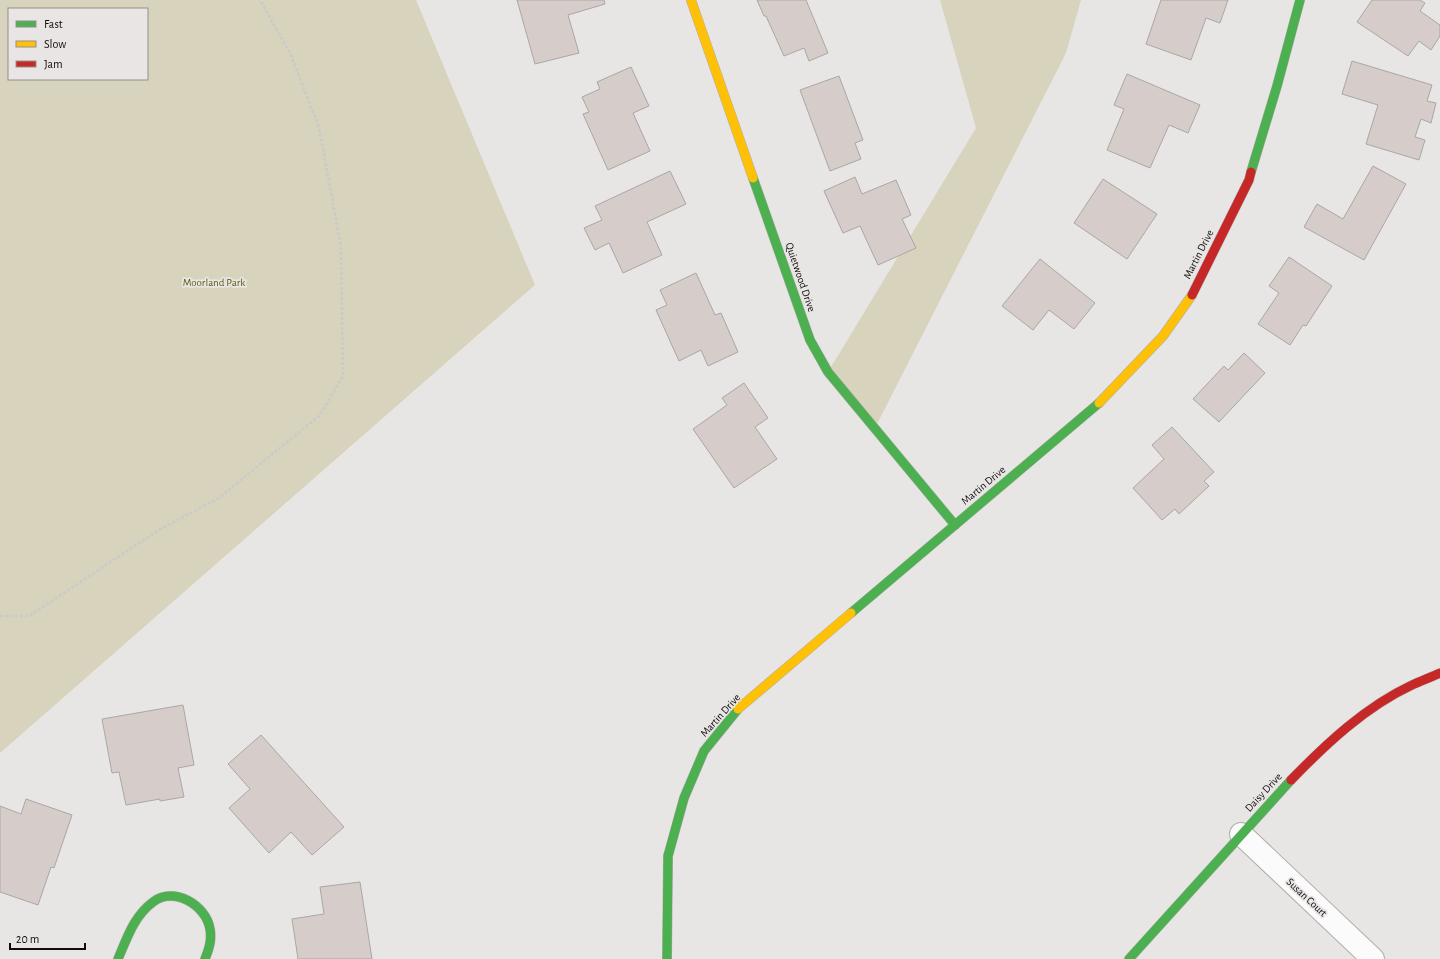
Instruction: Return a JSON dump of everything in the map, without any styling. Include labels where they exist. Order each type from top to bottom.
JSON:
[{"type":"street","name":"Quietwood Drive","points":[[691,0],[810,340],[828,372],[955,525]]},
{"type":"street","name":"Martin Drive","points":[[667,959],[668,856],[684,798],[704,751],[740,708],[1103,399],[1163,336],[1190,298],[1249,180],[1277,86],[1300,0]]},
{"type":"street","name":"Daisy Drive","points":[[1129,959],[1263,808],[1296,774],[1347,726],[1384,701],[1422,679],[1440,673]]},
{"type":"street","name":"Susan Court","points":[[1241,834],[1373,959]]},
{"type":"street","points":[[118,959],[141,912],[156,900],[169,896],[184,898],[193,902],[209,921],[212,937],[209,952],[205,959]]},
{"type":"path","points":[[0,616],[29,616],[162,528],[219,498],[320,415],[343,376],[341,247],[319,127],[290,53],[260,0]]},
{"type":"green space","name":"Moorland Park","points":[[0,0],[416,0],[535,285],[0,753]]},
{"type":"green space","points":[[940,0],[1081,0],[1066,53],[875,428],[828,372],[976,128]]},
{"type":"building","points":[[517,0],[604,0],[605,4],[568,15],[579,53],[535,64]]},
{"type":"building","points":[[757,0],[806,0],[828,53],[809,61],[804,48],[784,56]]},
{"type":"building","points":[[1161,0],[1228,0],[1220,23],[1206,18],[1191,60],[1146,44]]},
{"type":"building","points":[[1372,0],[1420,0],[1425,3],[1420,11],[1440,25],[1440,36],[1431,50],[1419,41],[1408,56],[1357,22]]},
{"type":"building","points":[[1352,61],[1432,85],[1427,101],[1436,103],[1431,123],[1421,119],[1415,137],[1425,140],[1419,160],[1366,144],[1378,105],[1342,94]]},
{"type":"building","points":[[631,67],[649,106],[633,113],[650,151],[608,170],[583,114],[589,112],[582,97],[600,89],[597,82]]},
{"type":"building","points":[[1127,74],[1200,105],[1188,133],[1169,125],[1150,168],[1107,150],[1124,109],[1114,105]]},
{"type":"building","points":[[839,76],[863,140],[855,143],[861,159],[830,171],[800,90]]},
{"type":"building","points":[[1373,166],[1406,184],[1364,260],[1304,227],[1317,204],[1343,219]]},
{"type":"building","points":[[670,171],[686,204],[647,222],[662,255],[623,273],[609,243],[595,250],[584,228],[602,220],[595,206]]},
{"type":"building","points":[[855,177],[862,194],[896,180],[911,215],[902,219],[916,248],[878,265],[860,226],[843,233],[824,191]]},
{"type":"building","points":[[1103,179],[1157,214],[1127,259],[1074,223]]},
{"type":"building","points":[[1289,257],[1332,286],[1306,326],[1303,325],[1290,345],[1258,324],[1279,293],[1269,286]]},
{"type":"building","points":[[1040,259],[1095,303],[1074,329],[1049,310],[1033,330],[1002,306]]},
{"type":"building","points":[[696,273],[715,315],[721,313],[738,352],[708,366],[701,350],[679,361],[656,310],[667,305],[660,290]]},
{"type":"building","points":[[1244,353],[1265,373],[1219,422],[1193,399],[1224,366],[1228,370]]},
{"type":"building","points":[[744,383],[768,418],[755,427],[777,459],[734,488],[693,429],[727,405],[722,398]]},
{"type":"building","points":[[1172,427],[1214,472],[1204,481],[1209,486],[1179,514],[1175,509],[1162,520],[1133,488],[1164,459],[1152,445]]},
{"type":"building","points":[[183,705],[194,765],[178,768],[184,797],[160,801],[160,799],[126,805],[119,772],[112,773],[102,719]]},
{"type":"building","points":[[261,735],[344,827],[312,855],[291,832],[269,853],[229,808],[250,789],[228,764]]},
{"type":"building","points":[[26,799],[72,815],[54,868],[51,867],[38,905],[0,892],[0,806],[21,814]]},
{"type":"building","points":[[360,882],[372,959],[298,959],[292,919],[324,914],[320,887]]},
{"type":"traffic: fast","points":[[1251,172],[1277,86],[1300,0]]},
{"type":"traffic: fast","points":[[753,178],[810,340],[828,372],[955,525]]},
{"type":"traffic: fast","points":[[851,613],[1099,403]]},
{"type":"traffic: fast","points":[[667,959],[668,856],[684,798],[704,751],[738,709]]},
{"type":"traffic: fast","points":[[1129,959],[1291,780]]},
{"type":"traffic: fast","points":[[118,959],[128,935],[141,914],[153,902],[170,896],[188,900],[202,912],[207,920],[211,937],[205,959]]},
{"type":"traffic: slow","points":[[691,0],[753,178]]},
{"type":"traffic: slow","points":[[1099,403],[1163,336],[1192,295]]},
{"type":"traffic: slow","points":[[738,709],[851,613]]},
{"type":"traffic: jam","points":[[1192,295],[1249,180],[1251,172]]},
{"type":"traffic: jam","points":[[1291,780],[1332,740],[1362,715],[1395,694],[1440,673]]}]
